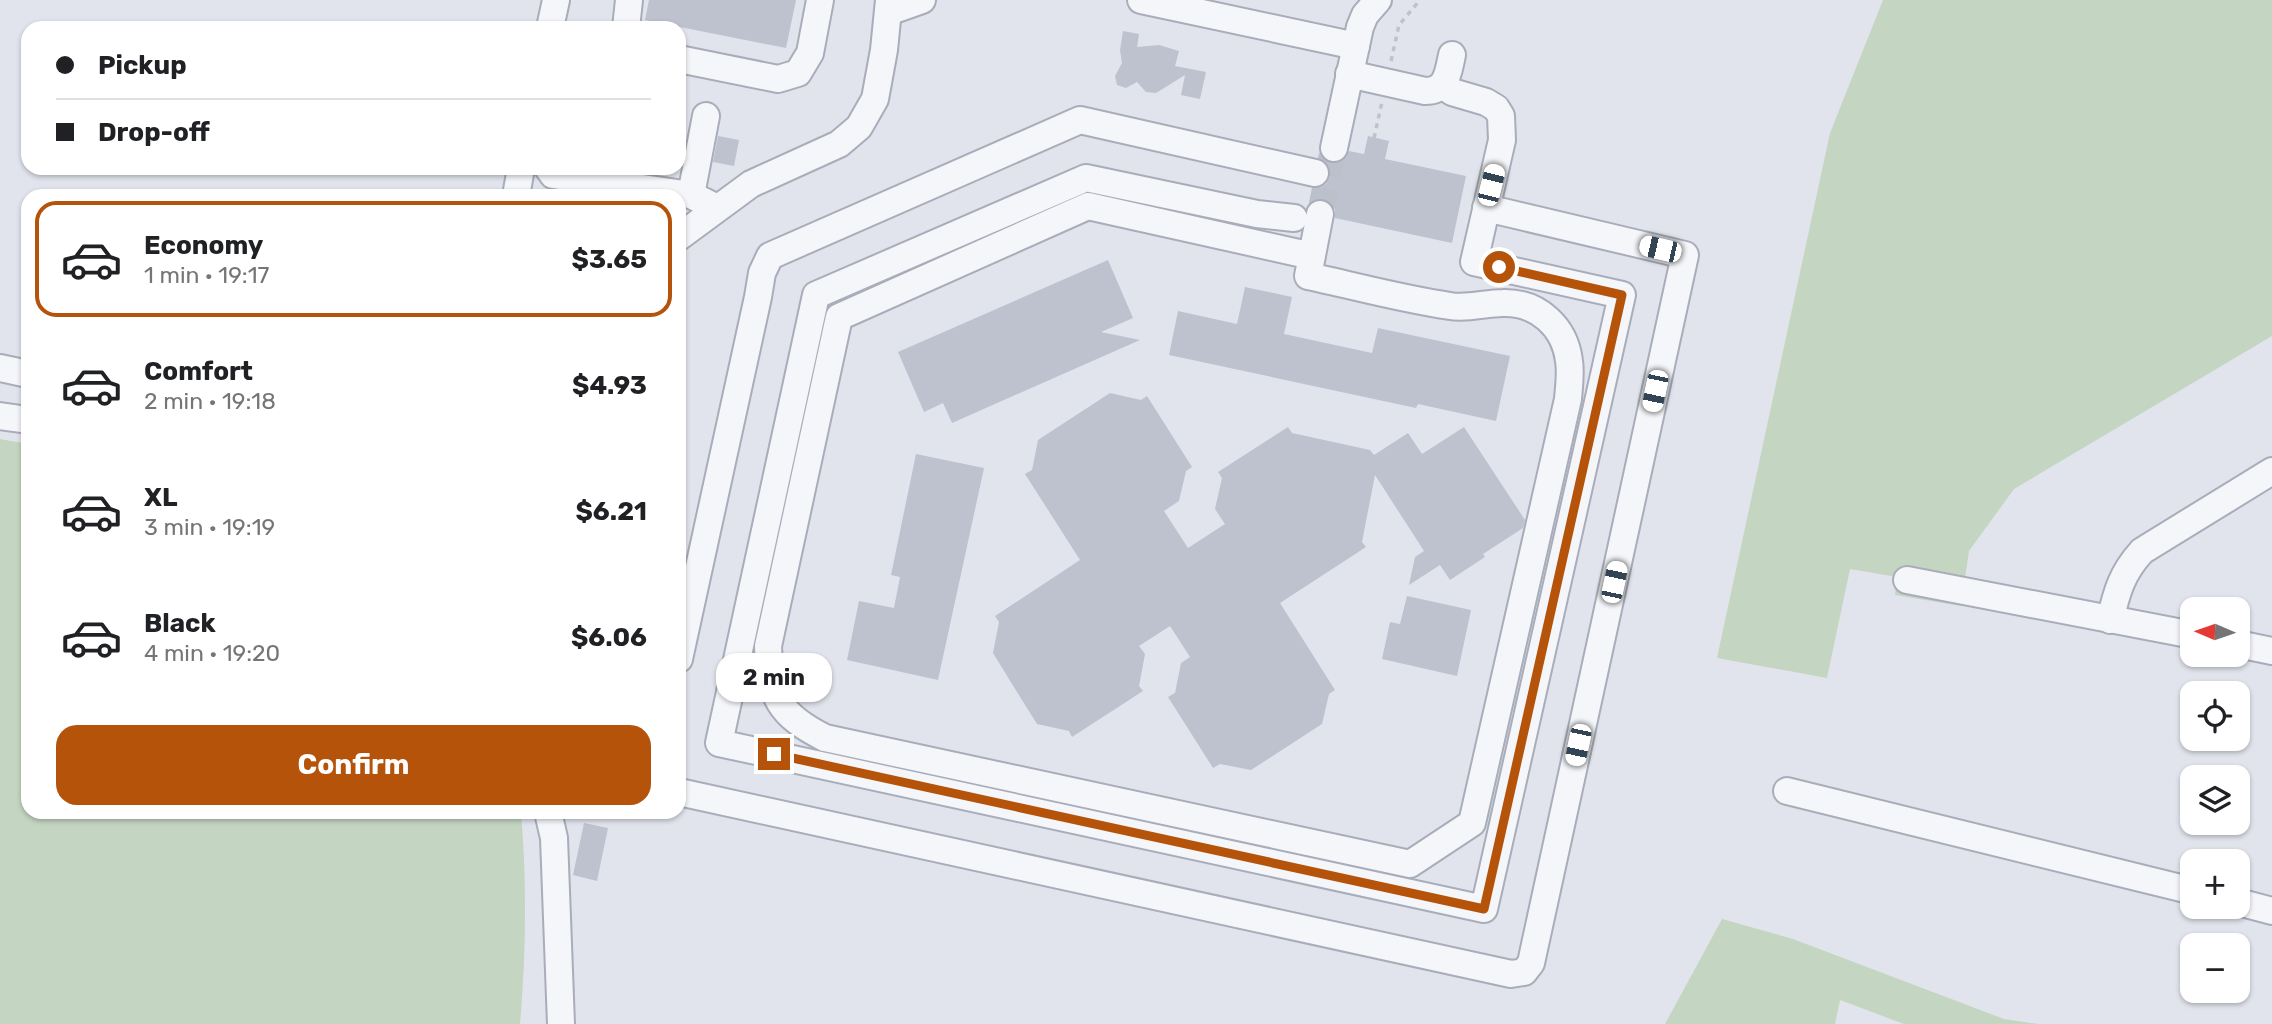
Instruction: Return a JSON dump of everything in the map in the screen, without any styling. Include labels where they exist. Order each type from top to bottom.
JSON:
[{"type":"street","points":[[552,21],[556,0]]},
{"type":"street","points":[[627,21],[629,0]]},
{"type":"street","points":[[686,60],[778,79],[798,73],[810,53],[820,0]]},
{"type":"street","points":[[686,232],[751,184],[839,144],[859,127],[875,99],[888,6],[922,0]]},
{"type":"street","points":[[1141,0],[1356,46]]},
{"type":"street","points":[[1334,148],[1360,27],[1365,15],[1378,0]]},
{"type":"street","points":[[1349,74],[1425,91],[1436,90],[1447,80],[1452,55]]},
{"type":"street","points":[[1294,218],[1257,214],[1086,178],[816,295],[719,743],[1484,909],[1622,295],[1474,262],[1502,140],[1501,116],[1496,108],[1486,102],[1452,92],[1443,85]]},
{"type":"street","points":[[691,195],[706,116]]},
{"type":"street","points":[[686,627],[764,264],[770,256],[1080,120],[1315,173]]},
{"type":"street","points":[[551,177],[656,189]]},
{"type":"street","points":[[686,194],[717,208]]},
{"type":"street","points":[[1312,256],[1088,206],[839,317],[768,646],[771,684],[778,702],[790,716],[825,738],[1410,864],[1472,823],[1568,399],[1569,359],[1556,327],[1531,307],[1501,303],[1452,307],[1308,275],[1312,256],[1320,214]]},
{"type":"street","points":[[686,794],[1511,974],[1524,972],[1531,963],[1685,255],[1486,208]]},
{"type":"street","points":[[0,368],[21,372]]},
{"type":"street","points":[[0,416],[21,419]]},
{"type":"street","points":[[2110,620],[2119,584],[2129,565],[2142,551],[2272,471]]},
{"type":"street","points":[[1907,580],[2180,633]]},
{"type":"street","points":[[2250,646],[2272,651]]},
{"type":"street","points":[[1787,791],[2180,888]]},
{"type":"street","points":[[550,819],[554,838],[561,1024]]},
{"type":"street","points":[[2250,905],[2272,911]]},
{"type":"green space","points":[[1883,0],[2272,0],[2272,336],[2014,489],[1969,551],[1961,606],[1895,595],[1897,577],[1850,569],[1827,678],[1717,658],[1830,133]]},
{"type":"green space","points":[[0,439],[21,443],[21,819],[521,819],[525,918],[520,1024],[0,1024]]},
{"type":"green space","points":[[1722,919],[1793,939],[2004,1019],[2038,1024],[1904,1024],[1840,1000],[1835,1024],[1665,1024]]},
{"type":"building","points":[[649,0],[796,0],[786,48],[686,28],[686,21],[645,20]]},
{"type":"building","points":[[1123,31],[1139,34],[1137,47],[1159,45],[1179,51],[1175,66],[1206,72],[1200,99],[1181,95],[1185,75],[1156,93],[1146,92],[1137,82],[1126,88],[1117,85],[1115,76],[1122,63],[1120,50]]},
{"type":"building","points":[[718,136],[739,140],[734,166],[713,162]]},
{"type":"building","points":[[1368,136],[1389,141],[1385,159],[1466,176],[1452,243],[1335,218],[1335,208],[1324,199],[1309,203],[1312,188],[1326,184],[1330,176],[1330,168],[1325,161],[1318,158],[1319,153],[1324,160],[1331,163],[1345,159],[1349,151],[1364,154]]},
{"type":"building","points":[[1108,260],[1133,318],[1101,332],[1140,340],[952,423],[943,403],[924,412],[898,352]]},
{"type":"building","points":[[1245,287],[1292,297],[1284,334],[1372,353],[1378,328],[1510,356],[1496,421],[1418,404],[1416,408],[1169,355],[1178,311],[1237,324]]},
{"type":"building","points":[[1110,393],[1141,400],[1147,396],[1192,467],[1186,471],[1179,501],[1164,511],[1188,548],[1225,524],[1215,509],[1222,478],[1218,472],[1288,427],[1292,433],[1370,450],[1374,455],[1408,433],[1422,454],[1464,427],[1525,520],[1523,528],[1450,580],[1440,565],[1409,585],[1415,557],[1424,551],[1375,475],[1362,542],[1366,547],[1280,603],[1335,690],[1329,694],[1322,724],[1251,770],[1220,764],[1213,768],[1168,697],[1175,693],[1181,663],[1190,657],[1170,626],[1139,646],[1145,654],[1139,686],[1143,691],[1072,737],[1069,731],[1037,724],[993,653],[999,622],[995,616],[1080,560],[1025,474],[1032,470],[1038,440]]},
{"type":"building","points":[[916,454],[984,468],[938,680],[847,660],[859,601],[894,608],[900,577],[891,575]]},
{"type":"building","points":[[1407,596],[1471,610],[1457,676],[1382,659],[1390,622],[1400,624]]},
{"type":"building","points":[[584,823],[608,828],[597,881],[573,875]]},
{"type":"tunnel","points":[[1320,214],[1334,148]]},
{"type":"route","points":[[774,754],[1484,909],[1622,295],[1499,267]]}]
